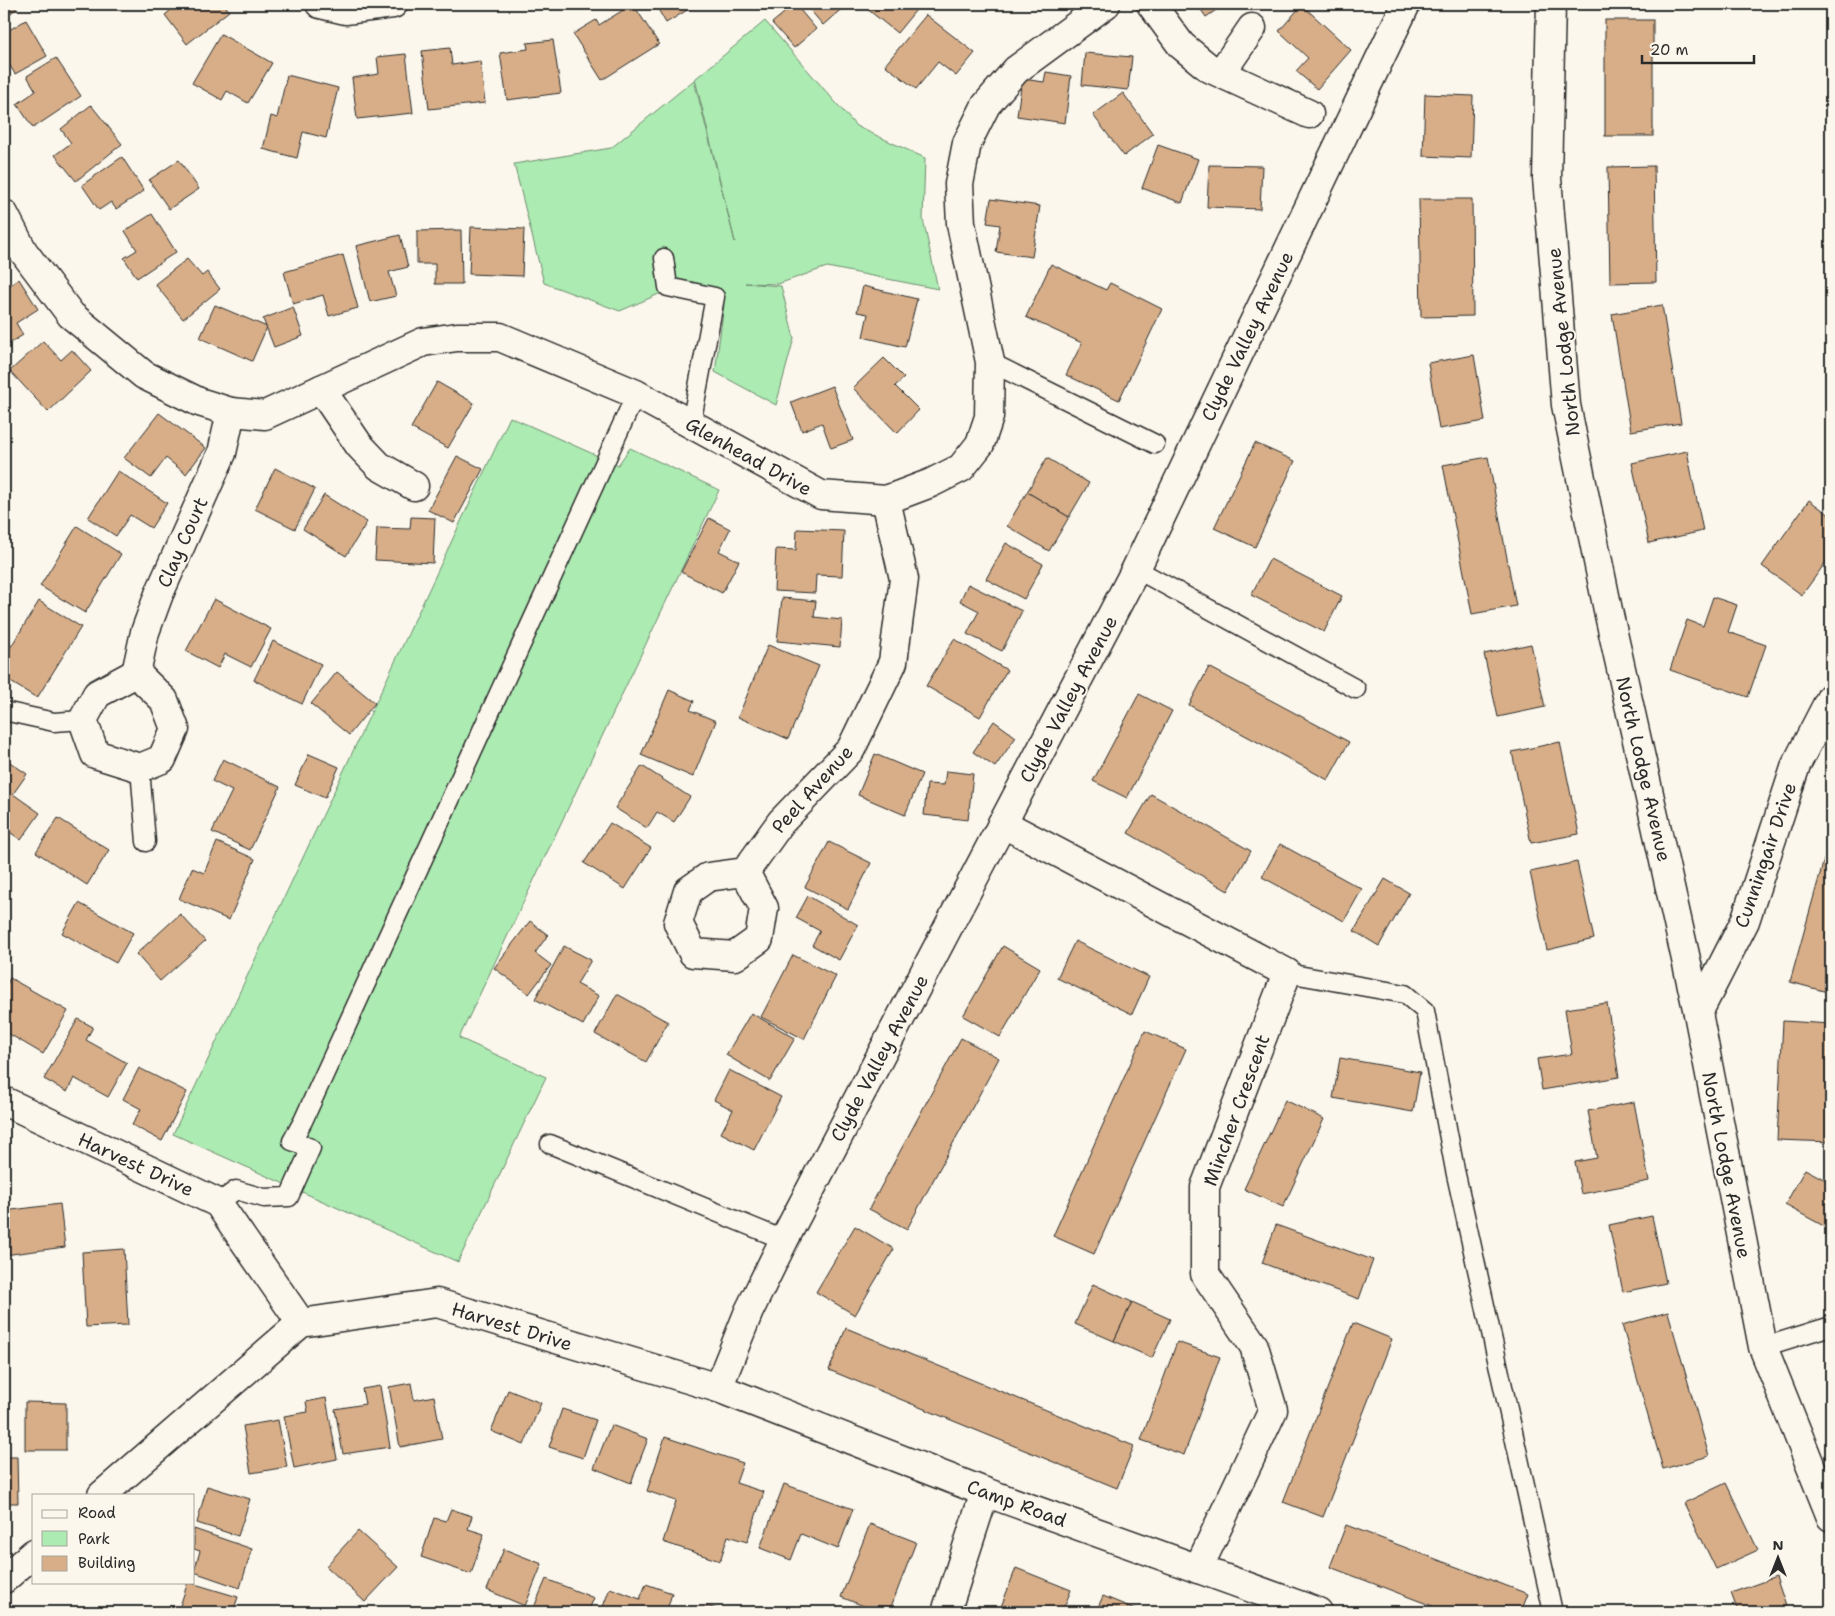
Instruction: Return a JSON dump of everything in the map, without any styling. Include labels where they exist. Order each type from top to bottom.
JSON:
[{"type":"street","points":[[320,4],[345,10],[393,4]]},
{"type":"street","name":"Glenhead Drive","points":[[4,214],[23,251],[71,315],[144,375],[199,402],[231,412],[266,415],[423,342],[457,337],[500,337],[636,394],[820,495],[886,500],[931,483],[961,468],[980,444],[989,417],[990,362],[961,224],[959,184],[967,142],[986,105],[1016,70],[1106,4]]},
{"type":"street","points":[[1151,4],[1181,45],[1209,68],[1309,114]]},
{"type":"street","name":"Clyde Valley Avenue","points":[[718,1388],[749,1311],[784,1240],[1136,569],[1406,4]]},
{"type":"street","name":"North Lodge Avenue","points":[[1551,4],[1547,178],[1566,405],[1609,615],[1698,1013],[1763,1347],[1831,1517]]},
{"type":"street","points":[[1221,73],[1252,28]]},
{"type":"street","points":[[321,389],[359,445],[379,466],[414,486]]},
{"type":"street","name":"Clay Court","points":[[136,673],[145,632],[159,594],[222,453],[231,412]]},
{"type":"street","name":"Peel Avenue","points":[[745,872],[781,822],[851,749],[893,662],[904,579],[886,500]]},
{"type":"street","points":[[136,673],[164,700],[175,729],[162,758],[140,768],[95,754],[83,720],[97,694],[136,673]]},
{"type":"street","name":"Cunningair Drive","points":[[1698,1013],[1745,922],[1796,765],[1831,697]]},
{"type":"street","points":[[1002,824],[1287,973]]},
{"type":"street","name":"Mincher Crescent","points":[[1198,1569],[1273,1410],[1254,1346],[1205,1274],[1205,1187],[1287,973]]},
{"type":"street","name":"Harvest Drive","points":[[4,1101],[218,1203],[301,1323],[437,1303],[718,1388]]},
{"type":"street","points":[[103,1494],[301,1323]]},
{"type":"street","name":"Camp Road","points":[[718,1388],[985,1492],[1318,1612]]},
{"type":"street","points":[[946,1612],[985,1492]]},
{"type":"street","points":[[4,1579],[32,1555]]},
{"type":"lane","points":[[664,258],[668,287],[715,297],[691,424]]},
{"type":"lane","points":[[990,362],[1155,444]]},
{"type":"lane","points":[[218,1203],[236,1190],[264,1198],[289,1197],[311,1148],[292,1140],[311,1103],[636,394]]},
{"type":"lane","points":[[1136,569],[1356,689]]},
{"type":"lane","points":[[4,711],[54,722],[83,720]]},
{"type":"lane","points":[[140,768],[146,842]]},
{"type":"lane","points":[[1287,973],[1405,994],[1424,1011],[1455,1170],[1553,1612]]},
{"type":"lane","points":[[550,1144],[784,1240]]},
{"type":"lane","points":[[1763,1347],[1831,1326]]},
{"type":"green space","points":[[765,21],[856,126],[925,158],[923,219],[938,289],[827,267],[778,284],[745,283],[781,286],[794,338],[776,405],[715,372],[724,305],[659,294],[620,311],[544,283],[514,164],[611,148],[694,80],[735,242],[695,79]]},
{"type":"green space","points":[[510,417],[618,465],[630,448],[719,490],[459,1038],[546,1077],[458,1262],[173,1134]]},
{"type":"building","points":[[4,4],[17,4],[19,6],[4,19]]},
{"type":"building","points":[[166,4],[224,4],[229,11],[187,44],[165,15],[171,10]]},
{"type":"building","points":[[633,4],[659,44],[602,80],[573,34],[596,20],[599,25]]},
{"type":"building","points":[[655,4],[697,4],[666,23]]},
{"type":"building","points":[[795,4],[816,29],[794,48],[772,23]]},
{"type":"building","points":[[805,4],[845,4],[846,5],[823,25]]},
{"type":"building","points":[[861,4],[919,4],[920,5],[897,33]]},
{"type":"building","points":[[1197,4],[1225,4],[1206,17]]},
{"type":"building","points":[[1302,5],[1351,50],[1317,89],[1296,71],[1308,58],[1279,31]]},
{"type":"building","points":[[926,15],[975,53],[956,76],[938,62],[916,89],[885,65]]},
{"type":"building","points":[[26,20],[47,56],[15,74],[7,61],[4,62],[4,33]]},
{"type":"building","points":[[1605,20],[1653,20],[1653,136],[1605,136]]},
{"type":"building","points":[[221,34],[272,63],[248,103],[227,91],[222,100],[192,83]]},
{"type":"building","points":[[553,40],[561,93],[507,100],[500,53],[528,49],[527,43]]},
{"type":"building","points":[[450,48],[452,65],[480,61],[485,103],[429,109],[422,51]]},
{"type":"building","points":[[1085,53],[1132,57],[1128,90],[1082,85]]},
{"type":"building","points":[[406,54],[413,113],[357,119],[352,78],[379,74],[377,57]]},
{"type":"building","points":[[56,58],[81,96],[33,128],[17,104],[36,91],[27,76]]},
{"type":"building","points":[[1046,72],[1071,76],[1065,123],[1017,116],[1022,79],[1044,82]]},
{"type":"building","points":[[287,75],[338,88],[326,138],[303,132],[297,158],[263,149],[271,116],[277,118]]},
{"type":"building","points":[[1123,93],[1153,134],[1124,156],[1093,115]]},
{"type":"building","points":[[1425,94],[1473,96],[1471,158],[1423,156]]},
{"type":"building","points":[[91,105],[122,144],[76,181],[55,155],[71,143],[61,129]]},
{"type":"building","points":[[1158,145],[1198,159],[1182,203],[1142,188]]},
{"type":"building","points":[[122,157],[144,191],[116,209],[111,202],[99,210],[82,185]]},
{"type":"building","points":[[179,160],[199,189],[169,209],[149,180]]},
{"type":"building","points":[[1209,165],[1262,166],[1260,209],[1207,207]]},
{"type":"building","points":[[1654,166],[1656,282],[1610,283],[1608,167]]},
{"type":"building","points":[[991,199],[1040,206],[1032,257],[996,252],[1000,225],[987,223]]},
{"type":"building","points":[[1419,199],[1472,199],[1473,316],[1421,317]]},
{"type":"building","points":[[152,214],[176,252],[137,278],[124,258],[137,250],[125,231]]},
{"type":"building","points":[[471,227],[524,229],[522,276],[469,274]]},
{"type":"building","points":[[461,230],[462,284],[435,284],[435,264],[417,264],[417,231]]},
{"type":"building","points":[[400,235],[408,267],[389,272],[396,296],[370,302],[356,246]]},
{"type":"building","points":[[343,255],[358,308],[329,316],[323,295],[293,304],[284,272]]},
{"type":"building","points":[[187,259],[202,276],[207,272],[220,289],[183,319],[155,284]]},
{"type":"building","points":[[1051,264],[1106,290],[1110,283],[1162,309],[1119,400],[1066,375],[1082,343],[1026,317]]},
{"type":"building","points":[[19,279],[38,309],[16,323],[23,335],[4,347],[4,289]]},
{"type":"building","points":[[863,286],[917,299],[905,347],[863,337],[868,314],[857,312]]},
{"type":"building","points":[[215,305],[267,327],[252,361],[200,338]]},
{"type":"building","points":[[1662,305],[1681,423],[1631,431],[1612,314]]},
{"type":"building","points":[[293,307],[303,336],[274,347],[263,319]]},
{"type":"building","points":[[43,341],[61,360],[72,350],[91,371],[48,412],[10,371]]},
{"type":"building","points":[[1474,355],[1485,421],[1439,429],[1428,363]]},
{"type":"building","points":[[884,358],[904,378],[895,386],[919,410],[897,433],[853,388]]},
{"type":"building","points":[[437,382],[474,403],[448,448],[411,428]]},
{"type":"building","points":[[832,386],[853,440],[831,448],[822,423],[802,431],[791,402]]},
{"type":"building","points":[[159,413],[206,448],[186,474],[166,458],[151,478],[124,458]]},
{"type":"building","points":[[1255,443],[1295,461],[1255,547],[1214,528]]},
{"type":"building","points":[[1687,451],[1703,531],[1649,543],[1632,463]]},
{"type":"building","points":[[457,456],[483,469],[454,523],[428,510]]},
{"type":"building","points":[[1488,457],[1516,606],[1472,614],[1443,465]]},
{"type":"building","points":[[1047,458],[1089,483],[1069,517],[1027,492]]},
{"type":"building","points":[[275,468],[315,489],[295,529],[255,509]]},
{"type":"building","points":[[118,471],[167,503],[151,528],[130,515],[116,536],[88,518]]},
{"type":"building","points":[[1027,492],[1069,517],[1049,551],[1007,526]]},
{"type":"building","points":[[324,495],[367,522],[346,556],[303,529]]},
{"type":"building","points":[[1809,500],[1831,516],[1831,555],[1802,595],[1762,566]]},
{"type":"building","points":[[411,517],[435,518],[433,563],[375,560],[377,528],[410,529]]},
{"type":"building","points":[[709,518],[730,529],[719,551],[739,561],[722,593],[681,572]]},
{"type":"building","points":[[77,526],[121,554],[85,613],[40,586]]},
{"type":"building","points":[[797,529],[844,531],[842,576],[816,575],[815,593],[774,591],[776,549],[796,550]]},
{"type":"building","points":[[1006,543],[1043,564],[1024,599],[986,579]]},
{"type":"building","points":[[1270,559],[1342,596],[1324,632],[1251,595]]},
{"type":"building","points":[[968,584],[1022,611],[1002,651],[967,634],[979,611],[960,601]]},
{"type":"building","points":[[1713,597],[1737,605],[1728,632],[1766,645],[1748,697],[1670,670],[1687,620],[1703,626]]},
{"type":"building","points":[[782,598],[816,601],[814,617],[842,620],[840,647],[777,641]]},
{"type":"building","points":[[214,599],[271,629],[251,667],[225,654],[218,668],[186,651]]},
{"type":"building","points":[[39,601],[81,627],[37,698],[4,678],[4,658]]},
{"type":"building","points":[[954,639],[1007,670],[980,717],[926,686]]},
{"type":"building","points":[[273,641],[321,664],[302,704],[254,680]]},
{"type":"building","points":[[1531,644],[1545,707],[1498,717],[1484,654]]},
{"type":"building","points":[[768,645],[819,666],[788,739],[738,717]]},
{"type":"building","points":[[1209,667],[1349,742],[1328,780],[1189,705]]},
{"type":"building","points":[[337,672],[375,703],[349,735],[311,704]]},
{"type":"building","points":[[669,690],[694,701],[690,710],[716,721],[693,777],[641,755]]},
{"type":"building","points":[[1139,694],[1172,711],[1127,798],[1093,781]]},
{"type":"building","points":[[994,721],[1016,737],[995,767],[973,752]]},
{"type":"building","points":[[1560,742],[1579,834],[1531,843],[1512,752]]},
{"type":"building","points":[[309,754],[339,767],[325,798],[295,785]]},
{"type":"building","points":[[875,754],[922,774],[905,815],[858,795]]},
{"type":"building","points":[[4,758],[27,774],[13,794],[40,813],[21,840],[4,828]]},
{"type":"building","points":[[223,759],[280,787],[250,850],[212,832],[232,791],[212,781]]},
{"type":"building","points":[[642,766],[690,797],[674,822],[657,812],[647,828],[615,808]]},
{"type":"building","points":[[946,771],[973,774],[968,820],[924,815],[927,784],[944,785]]},
{"type":"building","points":[[1151,794],[1251,851],[1228,891],[1128,833]]},
{"type":"building","points":[[58,818],[109,850],[87,885],[36,852]]},
{"type":"building","points":[[610,823],[651,848],[625,889],[584,863]]},
{"type":"building","points":[[1831,838],[1831,993],[1790,982]]},
{"type":"building","points":[[217,842],[255,859],[229,920],[179,899],[192,868],[204,873]]},
{"type":"building","points":[[829,842],[871,863],[848,909],[805,887]]},
{"type":"building","points":[[1280,844],[1362,889],[1344,921],[1262,877]]},
{"type":"building","points":[[1577,862],[1594,939],[1547,950],[1530,872]]},
{"type":"building","points":[[1385,879],[1409,893],[1379,946],[1354,931]]},
{"type":"building","points":[[808,896],[858,925],[839,960],[812,945],[820,931],[796,918]]},
{"type":"building","points":[[79,903],[133,933],[116,963],[62,933]]},
{"type":"building","points":[[180,914],[205,941],[160,981],[136,954]]},
{"type":"building","points":[[530,921],[548,935],[535,953],[551,965],[529,994],[494,968]]},
{"type":"building","points":[[1075,941],[1149,977],[1132,1014],[1057,978]]},
{"type":"building","points":[[564,946],[591,960],[577,984],[599,996],[583,1025],[535,999]]},
{"type":"building","points":[[1003,946],[1040,968],[1000,1037],[963,1016]]},
{"type":"building","points":[[793,955],[836,976],[804,1039],[761,1017]]},
{"type":"building","points":[[10,978],[68,1011],[43,1054],[4,1031],[4,990]]},
{"type":"building","points":[[617,994],[668,1022],[646,1062],[595,1034]]},
{"type":"building","points":[[1607,1003],[1619,1077],[1542,1090],[1537,1059],[1572,1054],[1565,1009]]},
{"type":"building","points":[[751,1013],[795,1038],[770,1081],[726,1055]]},
{"type":"building","points":[[78,1019],[93,1027],[86,1040],[127,1063],[108,1097],[74,1078],[67,1092],[44,1079]]},
{"type":"building","points":[[1783,1021],[1831,1024],[1831,1142],[1777,1140]]},
{"type":"building","points":[[1145,1031],[1186,1049],[1094,1254],[1053,1236]]},
{"type":"building","points":[[961,1038],[999,1058],[907,1229],[869,1209]]},
{"type":"building","points":[[1340,1058],[1420,1072],[1413,1112],[1333,1098]]},
{"type":"building","points":[[139,1068],[187,1092],[162,1141],[132,1125],[141,1109],[123,1099]]},
{"type":"building","points":[[729,1070],[781,1097],[754,1150],[721,1133],[733,1110],[714,1100]]},
{"type":"building","points":[[1285,1100],[1324,1119],[1283,1207],[1244,1189]]},
{"type":"building","points":[[1634,1102],[1649,1181],[1581,1194],[1575,1162],[1597,1158],[1588,1111]]},
{"type":"building","points":[[1805,1169],[1831,1183],[1831,1230],[1785,1205]]},
{"type":"building","points":[[60,1204],[65,1247],[4,1255],[4,1211]]},
{"type":"building","points":[[1652,1216],[1666,1283],[1623,1292],[1609,1225]]},
{"type":"building","points":[[1276,1225],[1373,1260],[1359,1299],[1262,1263]]},
{"type":"building","points":[[855,1226],[894,1249],[855,1315],[816,1292]]},
{"type":"building","points":[[124,1249],[128,1325],[86,1327],[82,1252]]},
{"type":"building","points":[[1093,1284],[1132,1302],[1114,1341],[1075,1324]]},
{"type":"building","points":[[1132,1302],[1170,1319],[1152,1358],[1114,1341]]},
{"type":"building","points":[[1668,1312],[1709,1456],[1663,1469],[1622,1325]]},
{"type":"building","points":[[1353,1323],[1392,1339],[1323,1517],[1283,1502]]},
{"type":"building","points":[[846,1328],[1134,1446],[1117,1488],[829,1370]]},
{"type":"building","points":[[1177,1342],[1220,1357],[1184,1455],[1141,1440]]},
{"type":"building","points":[[411,1383],[414,1400],[434,1396],[442,1439],[400,1447],[389,1387]]},
{"type":"building","points":[[380,1386],[390,1447],[343,1454],[335,1409],[365,1404],[362,1389]]},
{"type":"building","points":[[508,1390],[541,1403],[524,1445],[491,1431]]},
{"type":"building","points":[[326,1398],[337,1459],[294,1468],[284,1416],[308,1412],[306,1402]]},
{"type":"building","points":[[25,1402],[66,1403],[66,1450],[25,1450]]},
{"type":"building","points":[[562,1409],[596,1420],[583,1458],[549,1447]]},
{"type":"building","points":[[278,1420],[287,1467],[251,1473],[243,1426]]},
{"type":"building","points":[[611,1425],[648,1439],[631,1483],[594,1468]]},
{"type":"building","points":[[665,1437],[743,1463],[736,1483],[764,1492],[747,1542],[728,1536],[720,1561],[663,1542],[676,1501],[647,1491]]},
{"type":"building","points":[[4,1457],[17,1457],[18,1503],[4,1503]]},
{"type":"building","points":[[1726,1483],[1758,1550],[1716,1569],[1684,1503]]},
{"type":"building","points":[[784,1484],[853,1509],[838,1549],[801,1534],[791,1560],[760,1548]]},
{"type":"building","points":[[207,1486],[250,1499],[238,1536],[197,1523]]},
{"type":"building","points":[[451,1509],[472,1516],[468,1529],[484,1534],[471,1574],[421,1557],[434,1518],[446,1521]]},
{"type":"building","points":[[870,1524],[916,1542],[889,1612],[879,1612],[841,1597]]},
{"type":"building","points":[[1346,1525],[1528,1594],[1521,1612],[1448,1612],[1330,1567]]},
{"type":"building","points":[[195,1529],[252,1549],[240,1588],[195,1572],[200,1551],[195,1549]]},
{"type":"building","points":[[358,1531],[398,1567],[365,1602],[326,1566]]},
{"type":"building","points":[[504,1549],[542,1564],[525,1606],[487,1590]]},
{"type":"building","points":[[1016,1568],[1071,1590],[1062,1612],[999,1612]]},
{"type":"building","points":[[1776,1577],[1788,1612],[1738,1612],[1731,1593]]},
{"type":"building","points":[[546,1579],[594,1598],[588,1612],[532,1612]]},
{"type":"building","points":[[187,1584],[195,1584],[238,1597],[233,1612],[178,1612]]},
{"type":"building","points":[[646,1584],[672,1593],[668,1607],[682,1612],[601,1612],[610,1588],[640,1599]]},
{"type":"building","points":[[1103,1596],[1142,1612],[1096,1612]]},
{"type":"building","points":[[311,1606],[363,1609],[362,1612],[311,1612]]},
{"type":"building","points":[[707,1606],[726,1612],[704,1612]]}]
